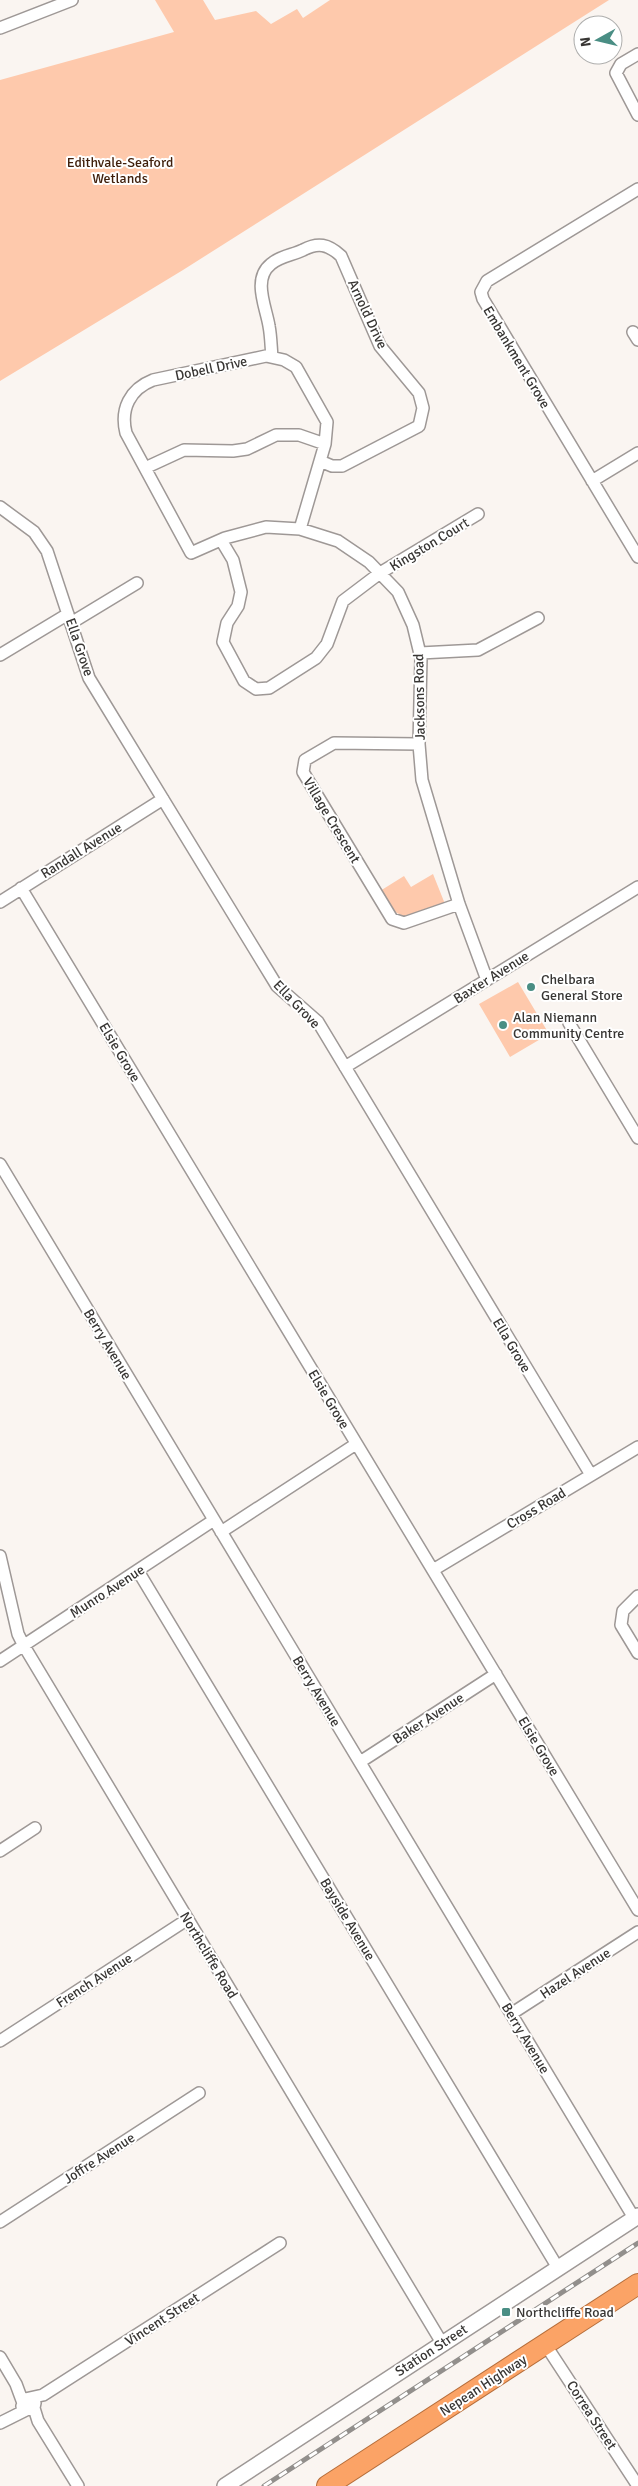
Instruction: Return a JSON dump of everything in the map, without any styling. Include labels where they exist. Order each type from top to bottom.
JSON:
[{"type":"highway","name":"Nepean Highway","points":[[328,2486],[638,2284]]},
{"type":"street","points":[[0,28],[72,0]]},
{"type":"street","points":[[638,54],[621,64],[616,75],[638,115]]},
{"type":"street","name":"Embankment Grove","points":[[638,189],[476,288],[638,557]]},
{"type":"street","name":"Arnold Drive","points":[[272,357],[270,327],[262,294],[262,279],[270,264],[314,244],[331,247],[341,256],[380,346],[419,393],[423,408],[419,426],[342,466],[332,466],[320,461]]},
{"type":"street","name":"Dobell Drive","points":[[191,553],[129,438],[124,420],[127,402],[137,389],[156,379],[266,356],[284,360],[296,367],[327,422],[325,444],[300,529]]},
{"type":"street","points":[[145,468],[184,450],[240,450],[276,436],[299,435],[325,444]]},
{"type":"street","points":[[592,481],[638,453]]},
{"type":"street","name":"Ella Grove","points":[[0,507],[6,509],[34,532],[48,551],[89,678],[277,986],[318,1022],[591,1475]]},
{"type":"street","name":"Kingston Court","points":[[221,540],[233,560],[241,592],[238,606],[227,623],[223,642],[244,682],[256,689],[269,688],[316,658],[327,644],[343,601],[380,573],[478,514]]},
{"type":"street","name":"Jacksons Road","points":[[191,553],[221,540],[266,528],[300,529],[338,541],[369,562],[398,592],[414,625],[420,653],[419,744],[422,780],[459,904],[473,941],[491,977]]},
{"type":"street","points":[[0,655],[137,583]]},
{"type":"street","points":[[420,653],[478,650],[538,618]]},
{"type":"street","name":"Village Crescent","points":[[419,744],[334,743],[305,760],[303,772],[392,920],[404,923],[459,904]]},
{"type":"street","name":"Randall Avenue","points":[[0,902],[163,799]]},
{"type":"street","name":"Baxter Avenue","points":[[345,1067],[638,887]]},
{"type":"street","name":"Elsie Grove","points":[[21,888],[638,1910]]},
{"type":"street","points":[[568,1023],[638,1138]]},
{"type":"street","name":"Berry Avenue","points":[[0,1164],[511,2014],[636,2217]]},
{"type":"street","points":[[222,1532],[356,1444]]},
{"type":"street","name":"Cross Road","points":[[433,1570],[638,1447]]},
{"type":"street","name":"Munro Avenue","points":[[0,1661],[214,1520]]},
{"type":"street","name":"Northcliffe Road","points":[[0,1556],[18,1634],[24,1646],[442,2343]]},
{"type":"street","name":"Bayside Avenue","points":[[138,1571],[558,2268]]},
{"type":"street","points":[[638,1596],[623,1612],[621,1624],[638,1653]]},
{"type":"street","name":"Baker Avenue","points":[[360,1762],[496,1674]]},
{"type":"street","points":[[0,1851],[35,1828]]},
{"type":"street","name":"French Avenue","points":[[0,2041],[188,1919]]},
{"type":"street","name":"Hazel Avenue","points":[[511,2014],[638,1932]]},
{"type":"street","name":"Joffre Avenue","points":[[0,2222],[199,2093]]},
{"type":"street","name":"Station Street","points":[[225,2486],[636,2217]]},
{"type":"street","name":"Vincent Street","points":[[5,2420],[280,2243]]},
{"type":"street","name":"Correa Street","points":[[545,2344],[638,2486]]},
{"type":"street","points":[[0,2357],[78,2486]]},
{"type":"green space","name":"Edithvale-Seaford Wetlands","points":[[155,0],[203,0],[215,20],[256,11],[271,24],[297,9],[303,18],[330,0],[609,0],[585,15],[573,15],[573,23],[183,270],[0,381],[0,80],[174,32]]},
{"type":"green space","points":[[433,874],[445,904],[405,917],[391,910],[380,891],[404,876],[411,887]]},
{"type":"green space","points":[[518,982],[549,1034],[510,1057],[479,1004]]},
{"type":"railway","points":[[264,2486],[638,2243]]},
{"type":"place","name":"Chelbara General Store","points":[[531,987]]},
{"type":"place","name":"Alan Niemann Community Centre","points":[[503,1025]]},
{"type":"place","name":"Northcliffe Road","points":[[506,2312]]}]
